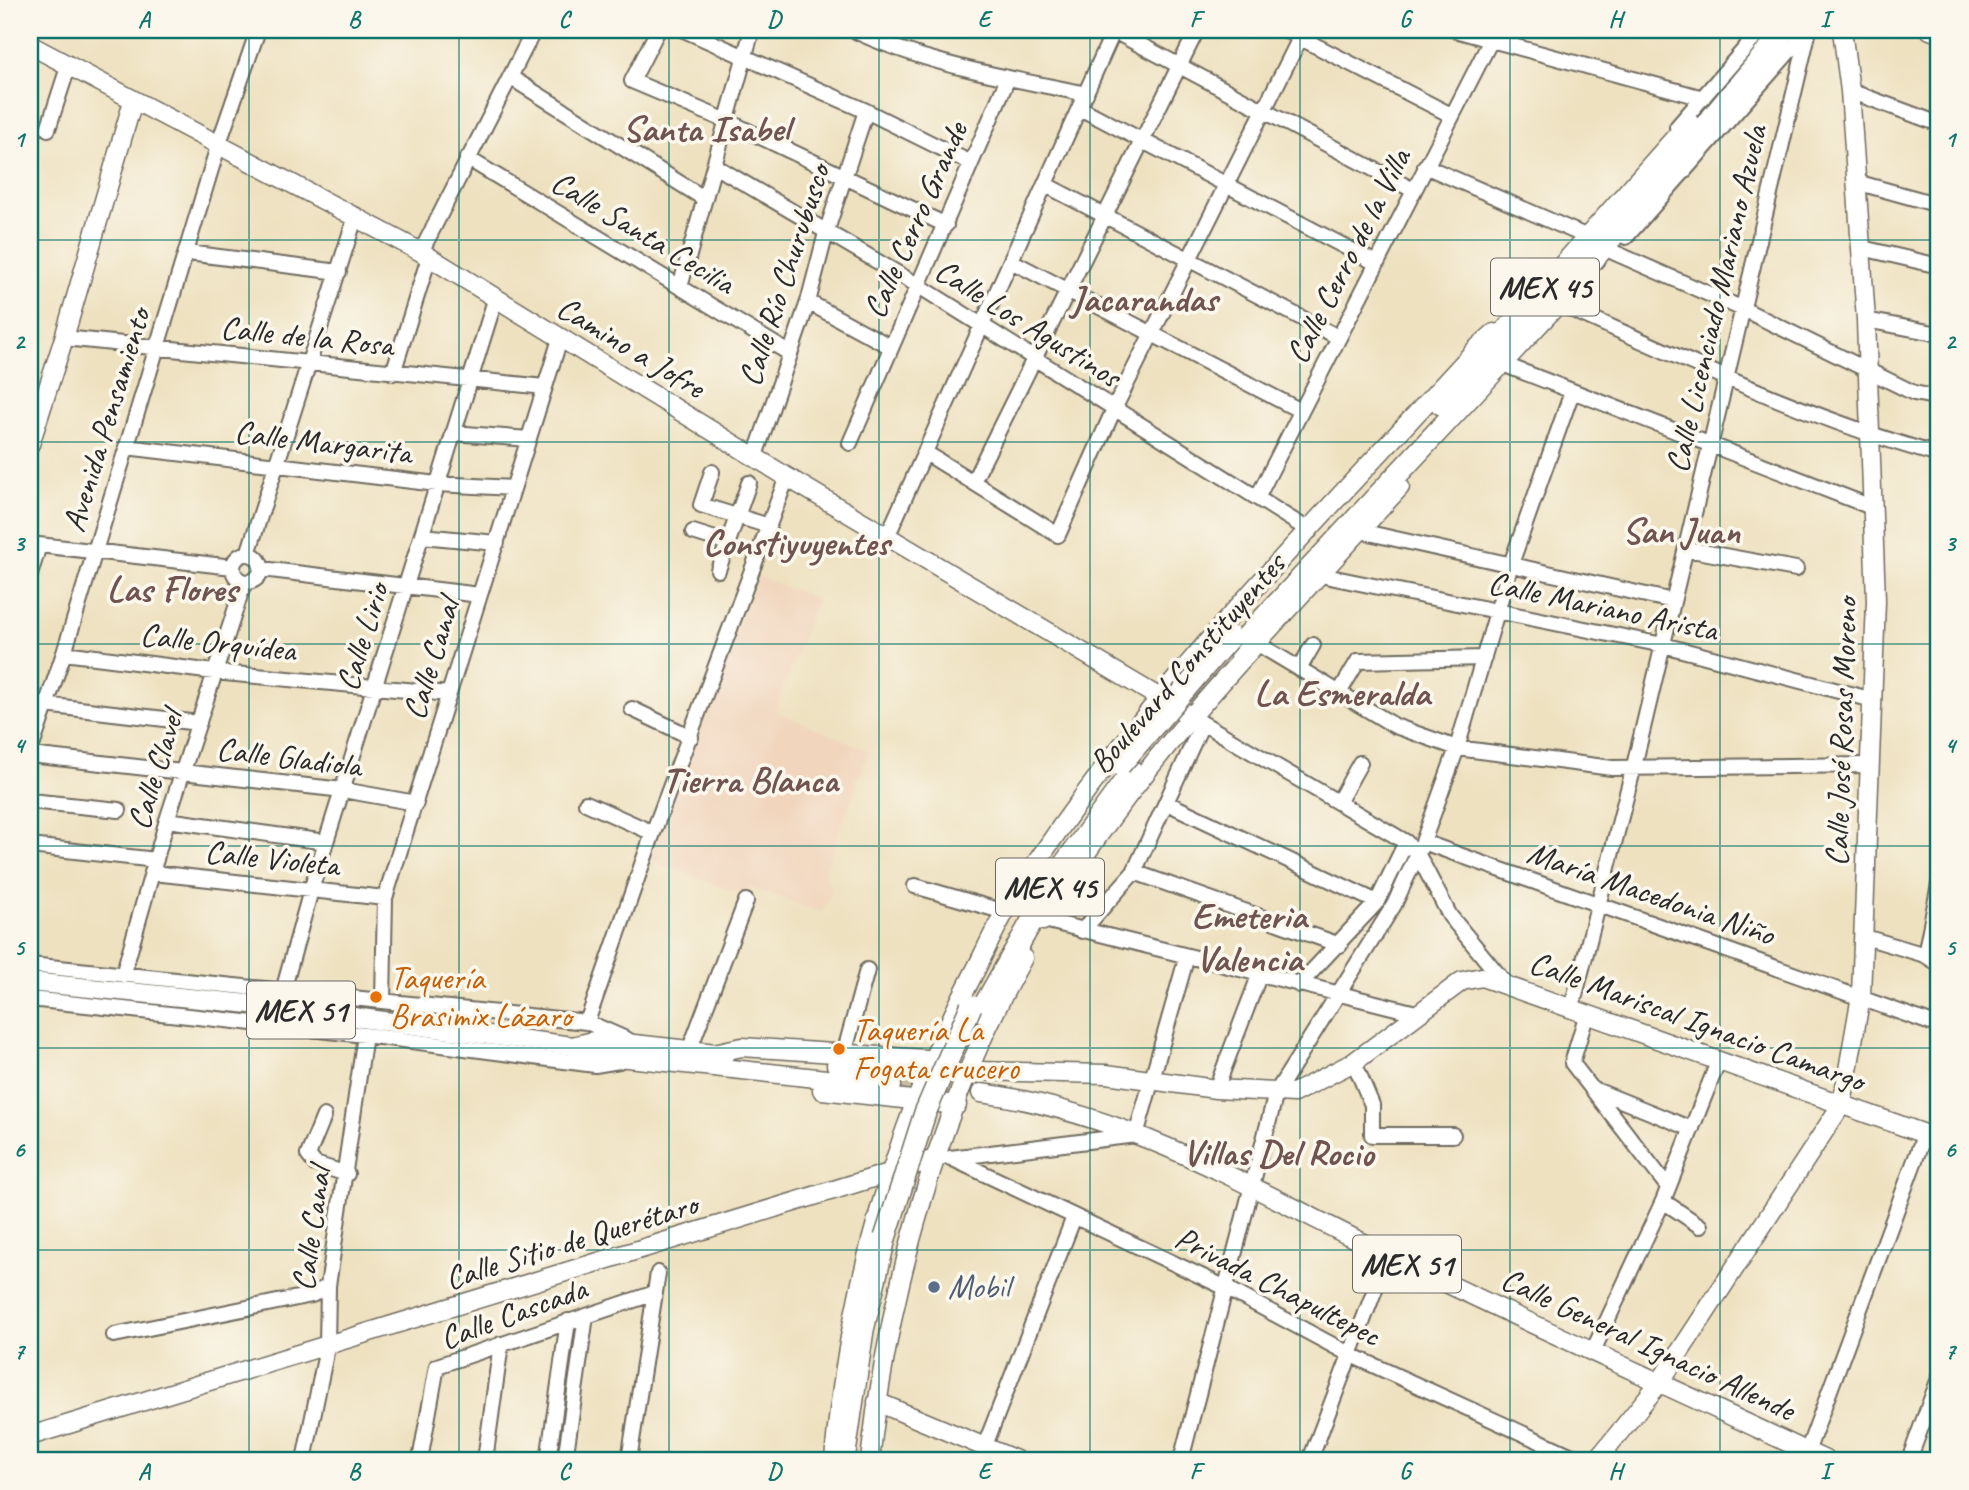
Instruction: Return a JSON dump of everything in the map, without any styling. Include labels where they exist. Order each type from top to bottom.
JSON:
[{"type":"highway","name":"Boulevard Constituyentes","points":[[1317,541],[1463,402],[1500,363],[1584,250],[1770,30]]},
{"type":"highway","name":"Boulevard Constituyentes","points":[[1584,250],[1793,43]]},
{"type":"highway","name":"Boulevard Constituyentes","points":[[844,1460],[885,1238],[925,1113],[949,1050],[1023,908],[1092,803],[1143,736],[1317,541],[1548,298]]},
{"type":"highway","name":"Boulevard Constituyentes","points":[[857,1460],[869,1331]]},
{"type":"main road","name":"Calle José Rosas Moreno","points":[[1598,1460],[1660,1381],[1842,1104],[1861,996],[1876,601],[1867,320],[1850,90],[1842,30]]},
{"type":"main road","points":[[1930,30],[1939,33]]},
{"type":"main road","name":"Camino a Jofre","points":[[30,45],[356,215],[787,477],[1197,721]]},
{"type":"main road","points":[[30,444],[133,101]]},
{"type":"main road","points":[[870,1460],[887,1337],[909,1239],[945,1158],[957,1104],[1012,978],[1044,920],[1111,817],[1197,721],[1235,669],[1436,446],[1463,402]]},
{"type":"main road","points":[[834,1460],[852,1328],[870,1240],[890,1173],[931,1059],[1005,912],[1083,796],[1159,696],[1209,640],[1317,541]]},
{"type":"main road","points":[[714,1053],[741,1047],[931,1059],[975,1067],[1084,1066],[1106,1074],[1216,1089],[1276,1093],[1306,1089],[1354,1062],[1416,1013],[1471,978],[1482,977],[1505,983]]},
{"type":"main road","name":"MEX 51","points":[[30,982],[279,1007],[572,1046],[598,1040],[637,1053],[671,1061],[894,1078],[714,1053],[637,1053]]},
{"type":"main road","name":"Calle Mariscal Ignacio Camargo","points":[[1505,983],[1718,1062],[1932,1136]]},
{"type":"main road","points":[[671,1061],[708,1074],[914,1102],[957,1104]]},
{"type":"main road","name":"Calle General Ignacio Allende","points":[[981,1093],[1059,1107],[1136,1135],[1252,1186],[1388,1255],[1825,1460]]},
{"type":"main road","name":"Calle Sitio de Querétaro","points":[[30,1436],[327,1348],[945,1158]]},
{"type":"main road","points":[[877,1402],[1016,1460]]},
{"type":"street","name":"Avenida Pensamiento","points":[[30,754],[188,253],[219,143],[258,30]]},
{"type":"street","points":[[393,373],[425,255],[467,158],[534,30]]},
{"type":"street","points":[[658,30],[632,81],[727,121],[946,225]]},
{"type":"street","points":[[684,30],[866,111],[971,163]]},
{"type":"street","points":[[680,288],[752,30]]},
{"type":"street","points":[[853,30],[918,57],[1086,94]]},
{"type":"street","points":[[973,482],[1197,30]]},
{"type":"street","points":[[1285,30],[1451,115]]},
{"type":"street","points":[[1455,30],[1499,38],[1703,98]]},
{"type":"street","points":[[1584,250],[1703,98],[1761,30]]},
{"type":"street","name":"Calle Licenciado Mariano Azuela","points":[[1592,1089],[1572,1063],[1598,905],[1634,766],[1743,309],[1793,43],[1808,30]]},
{"type":"street","points":[[887,537],[1114,31],[1413,190]]},
{"type":"street","points":[[926,453],[1058,535],[1151,333],[1300,38]]},
{"type":"street","name":"Calle Cerro de la Villa","points":[[1257,498],[1451,115],[1499,38]]},
{"type":"street","points":[[1613,252],[1793,43]]},
{"type":"street","points":[[48,129],[69,64]]},
{"type":"street","points":[[510,77],[705,199]]},
{"type":"street","name":"Calle Cerro Grande","points":[[850,443],[1008,78]]},
{"type":"street","points":[[1850,90],[1939,124]]},
{"type":"street","points":[[1080,108],[1376,263]]},
{"type":"street","name":"Calle Río Churubusco","points":[[755,456],[808,302],[826,233],[866,111]]},
{"type":"street","name":"Calle Santa Cecilia","points":[[467,158],[789,353]]},
{"type":"street","name":"Calle Los Agustinos","points":[[715,166],[919,286],[981,328],[1257,498],[1317,541]]},
{"type":"street","points":[[1425,166],[1584,250],[1613,252],[1743,309],[1914,393],[1939,398]]},
{"type":"street","points":[[1856,182],[1939,205]]},
{"type":"street","points":[[1046,185],[1338,337]]},
{"type":"street","points":[[248,554],[356,215]]},
{"type":"street","points":[[1862,248],[1939,266]]},
{"type":"street","points":[[188,253],[339,272]]},
{"type":"street","points":[[1011,261],[1301,411]]},
{"type":"street","points":[[1548,298],[1726,377],[1872,435],[1939,455]]},
{"type":"street","name":"Calle Lirio","points":[[283,991],[311,890],[377,687],[495,300]]},
{"type":"street","points":[[808,302],[891,346]]},
{"type":"street","points":[[1867,320],[1939,334]]},
{"type":"street","name":"Calle de la Rosa","points":[[64,338],[545,387]]},
{"type":"street","name":"Calle Canal","points":[[383,1001],[386,898],[560,339]]},
{"type":"street","points":[[1500,363],[1874,508]]},
{"type":"street","points":[[1181,1460],[1276,1093],[1394,905],[1420,847],[1457,748],[1511,564],[1572,392]]},
{"type":"street","points":[[453,433],[529,439]]},
{"type":"street","name":"Calle Margarita","points":[[126,447],[437,484],[513,488]]},
{"type":"street","points":[[712,472],[701,505],[769,526]]},
{"type":"street","points":[[587,1022],[653,833],[787,477]]},
{"type":"street","points":[[718,570],[749,483]]},
{"type":"street","points":[[1360,531],[1673,601]]},
{"type":"street","points":[[693,532],[728,543]]},
{"type":"street","points":[[422,536],[497,543]]},
{"type":"street","points":[[30,575],[34,545],[233,567]]},
{"type":"street","points":[[1686,549],[1796,569]]},
{"type":"street","points":[[248,554],[260,562],[262,569],[253,582],[244,583],[234,574],[233,567],[241,555],[248,554]]},
{"type":"street","points":[[262,569],[480,595]]},
{"type":"street","name":"Calle Mariano Arista","points":[[1320,575],[1663,645],[1872,700]]},
{"type":"street","name":"Calle Clavel","points":[[123,975],[167,820],[244,583]]},
{"type":"street","points":[[1209,640],[1216,659],[1235,669]]},
{"type":"street","points":[[1258,644],[1395,726],[1457,748],[1612,768],[1870,765]]},
{"type":"street","points":[[1299,669],[1313,645]]},
{"type":"street","name":"Calle Orquídea","points":[[64,653],[214,672],[449,694]]},
{"type":"street","points":[[1339,693],[1358,661],[1484,658]]},
{"type":"street","points":[[45,705],[199,723]]},
{"type":"street","points":[[632,709],[691,737]]},
{"type":"street","points":[[1082,931],[1134,872],[1167,803],[1197,721],[1406,842],[1420,847]]},
{"type":"street","name":"Calle Gladiola","points":[[30,754],[343,790],[415,803]]},
{"type":"street","points":[[1339,801],[1360,763]]},
{"type":"street","points":[[30,801],[118,810]]},
{"type":"street","points":[[586,803],[653,833]]},
{"type":"street","points":[[1167,803],[1377,902]]},
{"type":"street","points":[[167,820],[326,842]]},
{"type":"street","points":[[1299,985],[1340,945],[1377,902],[1406,842]]},
{"type":"street","name":"Calle Violeta","points":[[30,846],[311,890],[386,898]]},
{"type":"street","name":"María Macedonia Niño","points":[[1420,847],[1598,905],[1861,996],[1939,1026]]},
{"type":"street","name":"Calle Mariscal Ignacio Camargo","points":[[1420,847],[1450,916],[1505,983]]},
{"type":"street","points":[[1134,872],[1340,945]]},
{"type":"street","points":[[1925,955],[1939,884]]},
{"type":"street","points":[[915,886],[1005,912]]},
{"type":"street","points":[[689,1051],[746,901]]},
{"type":"street","points":[[1044,920],[1259,976],[1416,1013]]},
{"type":"street","points":[[1865,937],[1925,955],[1939,964]]},
{"type":"street","points":[[1136,1135],[1187,956]]},
{"type":"street","points":[[30,965],[587,1022],[637,1053]]},
{"type":"street","points":[[844,1054],[867,970]]},
{"type":"street","points":[[1216,1089],[1259,976]]},
{"type":"street","points":[[30,999],[365,1035],[595,1065],[637,1053]]},
{"type":"street","name":"Calle Canal","points":[[304,1460],[327,1348],[328,1286],[347,1174],[365,1035]]},
{"type":"street","points":[[1354,1062],[1372,1105],[1372,1135],[1453,1135]]},
{"type":"street","points":[[1593,1351],[1665,1194],[1718,1062]]},
{"type":"street","points":[[1592,1089],[1692,1129]]},
{"type":"street","points":[[1592,1089],[1665,1194],[1700,1226]]},
{"type":"street","points":[[324,1116],[307,1155],[315,1164],[347,1174]]},
{"type":"street","name":"Calle Sitio de Querétaro","points":[[945,1158],[1136,1135]]},
{"type":"street","points":[[1807,1452],[1932,1136]]},
{"type":"street","name":"Privada Chapultepec","points":[[945,1158],[1226,1288],[1351,1356],[1581,1460]]},
{"type":"street","points":[[984,1448],[1074,1217]]},
{"type":"street","points":[[1310,1460],[1388,1255]]},
{"type":"street","points":[[629,1460],[658,1273]]},
{"type":"street","points":[[114,1335],[312,1295],[328,1286]]},
{"type":"street","name":"Calle Cascada","points":[[420,1460],[437,1366],[655,1293]]},
{"type":"street","points":[[565,1460],[586,1316]]},
{"type":"street","points":[[548,1460],[568,1321]]},
{"type":"street","points":[[485,1460],[501,1344]]},
{"type":"street","points":[[1909,1460],[1939,1378]]},
{"type":"shaded area","points":[[757,576],[817,598],[775,711],[869,751],[824,873],[831,889],[823,913],[750,887],[746,896],[650,860]]},
{"type":"tunnel","points":[[895,1071],[945,1074],[977,1071]]},
{"type":"tunnel","points":[[892,1086],[973,1092]]},
{"type":"place","name":"Taquería Brasimix Lázaro","points":[[376,997]]},
{"type":"place","name":"Taquería La Fogata crucero","points":[[839,1049]]},
{"type":"place","name":"Mobil","points":[[934,1287]]},
{"type":"district","name":"Santa Isabel","points":[[706,128]]},
{"type":"district","name":"Jacarandas","points":[[1144,298]]},
{"type":"district","name":"San Juan","points":[[1681,530]]},
{"type":"district","name":"Constiyuyentes","points":[[796,542]]},
{"type":"district","name":"Las Flores","points":[[172,588]]},
{"type":"district","name":"La Esmeralda","points":[[1342,692]]},
{"type":"district","name":"Tierra Blanca","points":[[750,779]]},
{"type":"district","name":"Emeteria Valencia","points":[[1249,936]]},
{"type":"district","name":"Villas Del Rocio","points":[[1278,1152]]}]
